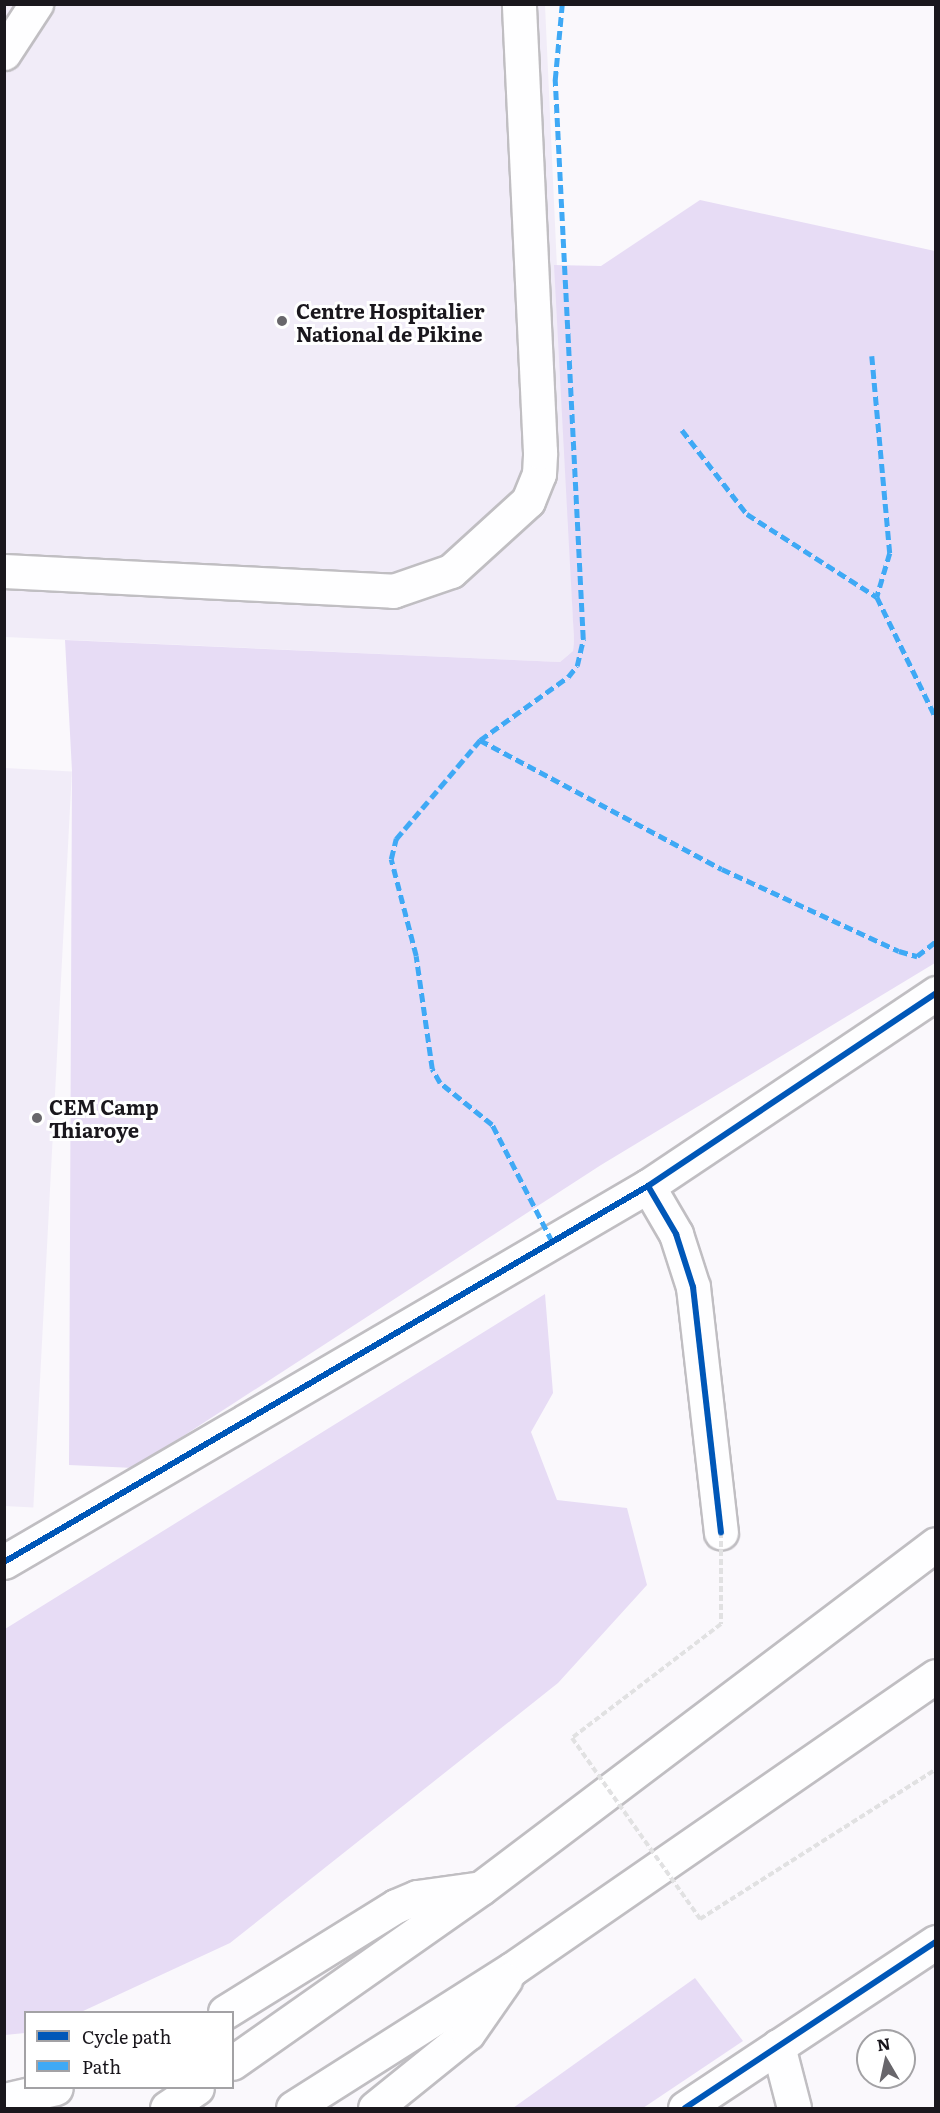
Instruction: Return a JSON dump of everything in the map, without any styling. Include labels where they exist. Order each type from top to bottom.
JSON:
[{"type":"main road","points":[[4,53],[36,4]]},
{"type":"main road","points":[[4,571],[393,591],[451,571],[528,501],[539,474],[540,452],[519,4]]},
{"type":"main road","points":[[4,1562],[648,1186],[936,993]]},
{"type":"main road","points":[[648,1186],[676,1234],[693,1287],[721,1532]]},
{"type":"main road","points":[[234,2062],[480,1888],[936,1544]]},
{"type":"main road","points":[[293,2109],[512,1969],[936,1676]]},
{"type":"main road","points":[[228,2011],[396,1906],[417,1897],[480,1888]]},
{"type":"main road","points":[[685,2109],[936,1942]]},
{"type":"main road","points":[[375,2109],[468,2033],[512,1969]]},
{"type":"main road","points":[[778,2046],[794,2109]]},
{"type":"main road","points":[[4,2100],[52,2089]]},
{"type":"main road","points":[[167,2109],[196,2089]]},
{"type":"path","points":[[721,1532],[721,1624],[572,1738],[700,1919],[936,1768]]},
{"type":"shaded area","name":"Centre Hospitalier National de Pikine","points":[[4,5],[545,5],[573,651],[560,662],[5,637]]},
{"type":"shaded area","points":[[700,200],[935,251],[935,963],[601,1165],[134,1468],[69,1465],[72,771],[65,640],[560,662],[573,651],[574,640],[554,265],[601,266]]},
{"type":"shaded area","name":"CEM Camp Thiaroye","points":[[5,768],[72,772],[33,1507],[4,1506]]},
{"type":"shaded area","points":[[545,1294],[553,1393],[531,1432],[557,1500],[627,1508],[647,1585],[558,1683],[230,1943],[83,2011],[24,2011],[24,2033],[5,2035],[5,1629]]},
{"type":"shaded area","points":[[695,1978],[743,2041],[643,2108],[513,2108]]},
{"type":"marked path","points":[[552,1242],[492,1125],[440,1083],[432,1069],[416,956],[391,859],[396,839],[480,740],[568,677],[577,666],[583,639],[555,80],[562,4]]},
{"type":"marked path","points":[[872,356],[890,553],[877,597],[936,718]]},
{"type":"marked path","points":[[682,430],[747,514],[877,597]]},
{"type":"marked path","points":[[480,740],[722,869],[899,951],[917,956],[936,941]]},
{"type":"cycle path","points":[[4,1562],[648,1186],[936,993]]},
{"type":"cycle path","points":[[648,1186],[676,1234],[693,1287],[721,1532]]},
{"type":"cycle path","points":[[685,2108],[936,1942]]},
{"type":"place","name":"Centre Hospitalier National de Pikine","points":[[282,321]]},
{"type":"place","name":"CEM Camp Thiaroye","points":[[37,1118]]}]
